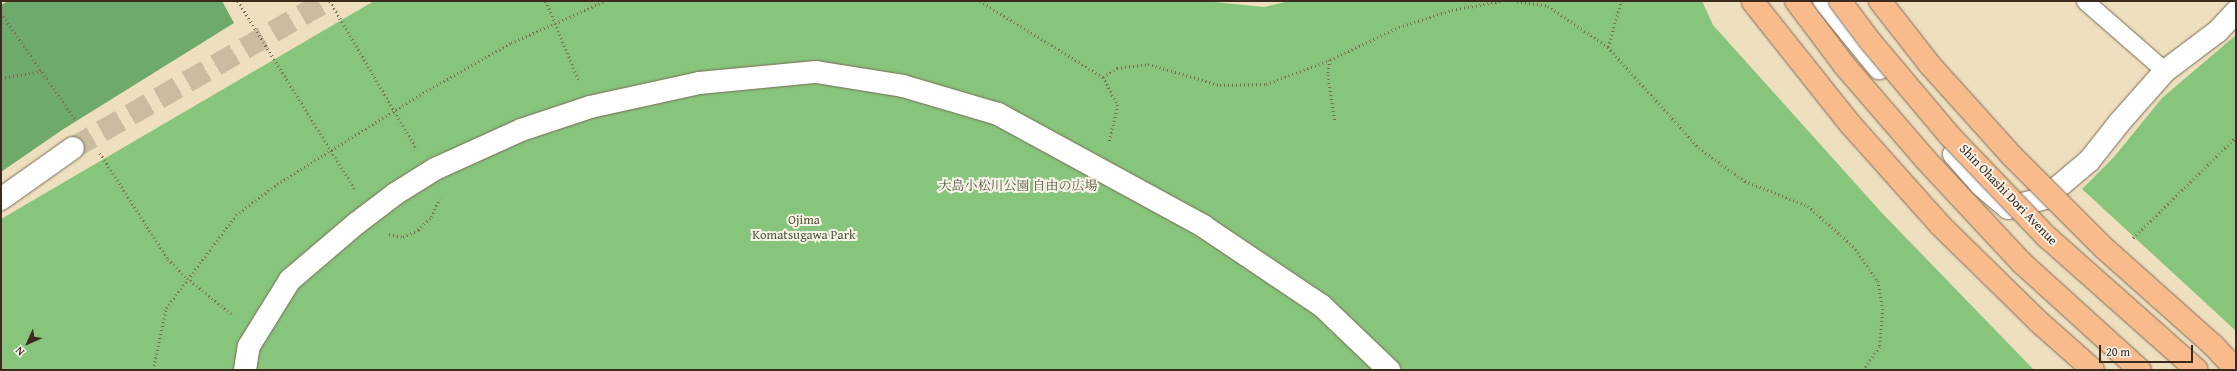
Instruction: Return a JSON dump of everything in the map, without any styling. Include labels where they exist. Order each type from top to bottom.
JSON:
[{"type":"main road","points":[[1796,1],[1844,64],[1926,160],[2022,263],[2140,370]]},
{"type":"main road","name":"Shin Ohashi Dori Avenue","points":[[1840,1],[1870,41],[1950,136],[2047,237],[2197,370]]},
{"type":"main road","points":[[1880,1],[1930,65],[2012,156],[2104,248],[2212,346],[2236,370]]},
{"type":"main road","points":[[1753,2],[1852,125],[1940,225],[2039,322],[2093,370]]},
{"type":"street","points":[[1824,1],[1981,185],[2008,208],[2045,198],[2065,182],[2089,161],[2119,123],[2165,71],[2218,31],[2236,12]]},
{"type":"street","points":[[245,370],[249,346],[290,280],[370,213],[431,171],[521,130],[590,107],[699,83],[816,72],[903,86],[998,114],[1101,169],[1202,226],[1322,306],[1389,370]]},
{"type":"street","points":[[1,198],[73,148]]},
{"type":"lane","points":[[2085,1],[2165,71]]},
{"type":"path","points":[[238,1],[380,228],[390,236],[403,237],[418,230],[431,217],[439,201],[440,186],[330,1]]},
{"type":"path","points":[[546,1],[557,24],[590,107]]},
{"type":"path","points":[[153,370],[166,308],[187,278],[236,215],[277,184],[395,110],[511,43],[557,24],[605,1]]},
{"type":"path","points":[[980,1],[1103,77],[1118,105],[1114,129],[1101,169]]},
{"type":"path","points":[[1103,77],[1117,68],[1148,64],[1220,85],[1266,84],[1330,60],[1399,27],[1452,10],[1501,1]]},
{"type":"path","points":[[1517,1],[1548,6],[1608,47],[1699,148],[1745,181],[1808,206],[1853,246],[1878,281],[1883,309],[1880,347],[1864,370]]},
{"type":"path","points":[[1608,47],[1621,1]]},
{"type":"path","points":[[1,13],[81,127]]},
{"type":"path","points":[[1330,60],[1328,75],[1335,121]]},
{"type":"path","points":[[1,78],[42,71]]},
{"type":"path","points":[[2131,240],[2236,137]]},
{"type":"path","points":[[98,151],[168,259],[187,278],[230,313],[260,329]]},
{"type":"green space","points":[[8,1],[222,1],[234,23],[62,130],[1,172],[1,5]]},
{"type":"green space","name":"大島小松川公園 自由の広場","points":[[374,1],[1204,1],[1264,7],[1290,1],[1702,1],[1713,25],[1881,212],[2034,370],[1,370],[1,219]]},
{"type":"green space","points":[[2236,35],[2236,331],[2082,189],[2114,157],[2162,98]]},
{"type":"tunnel","points":[[73,148],[327,1]]},
{"type":"park label","name":"Ojima Komatsugawa Park","points":[[804,228]]}]
